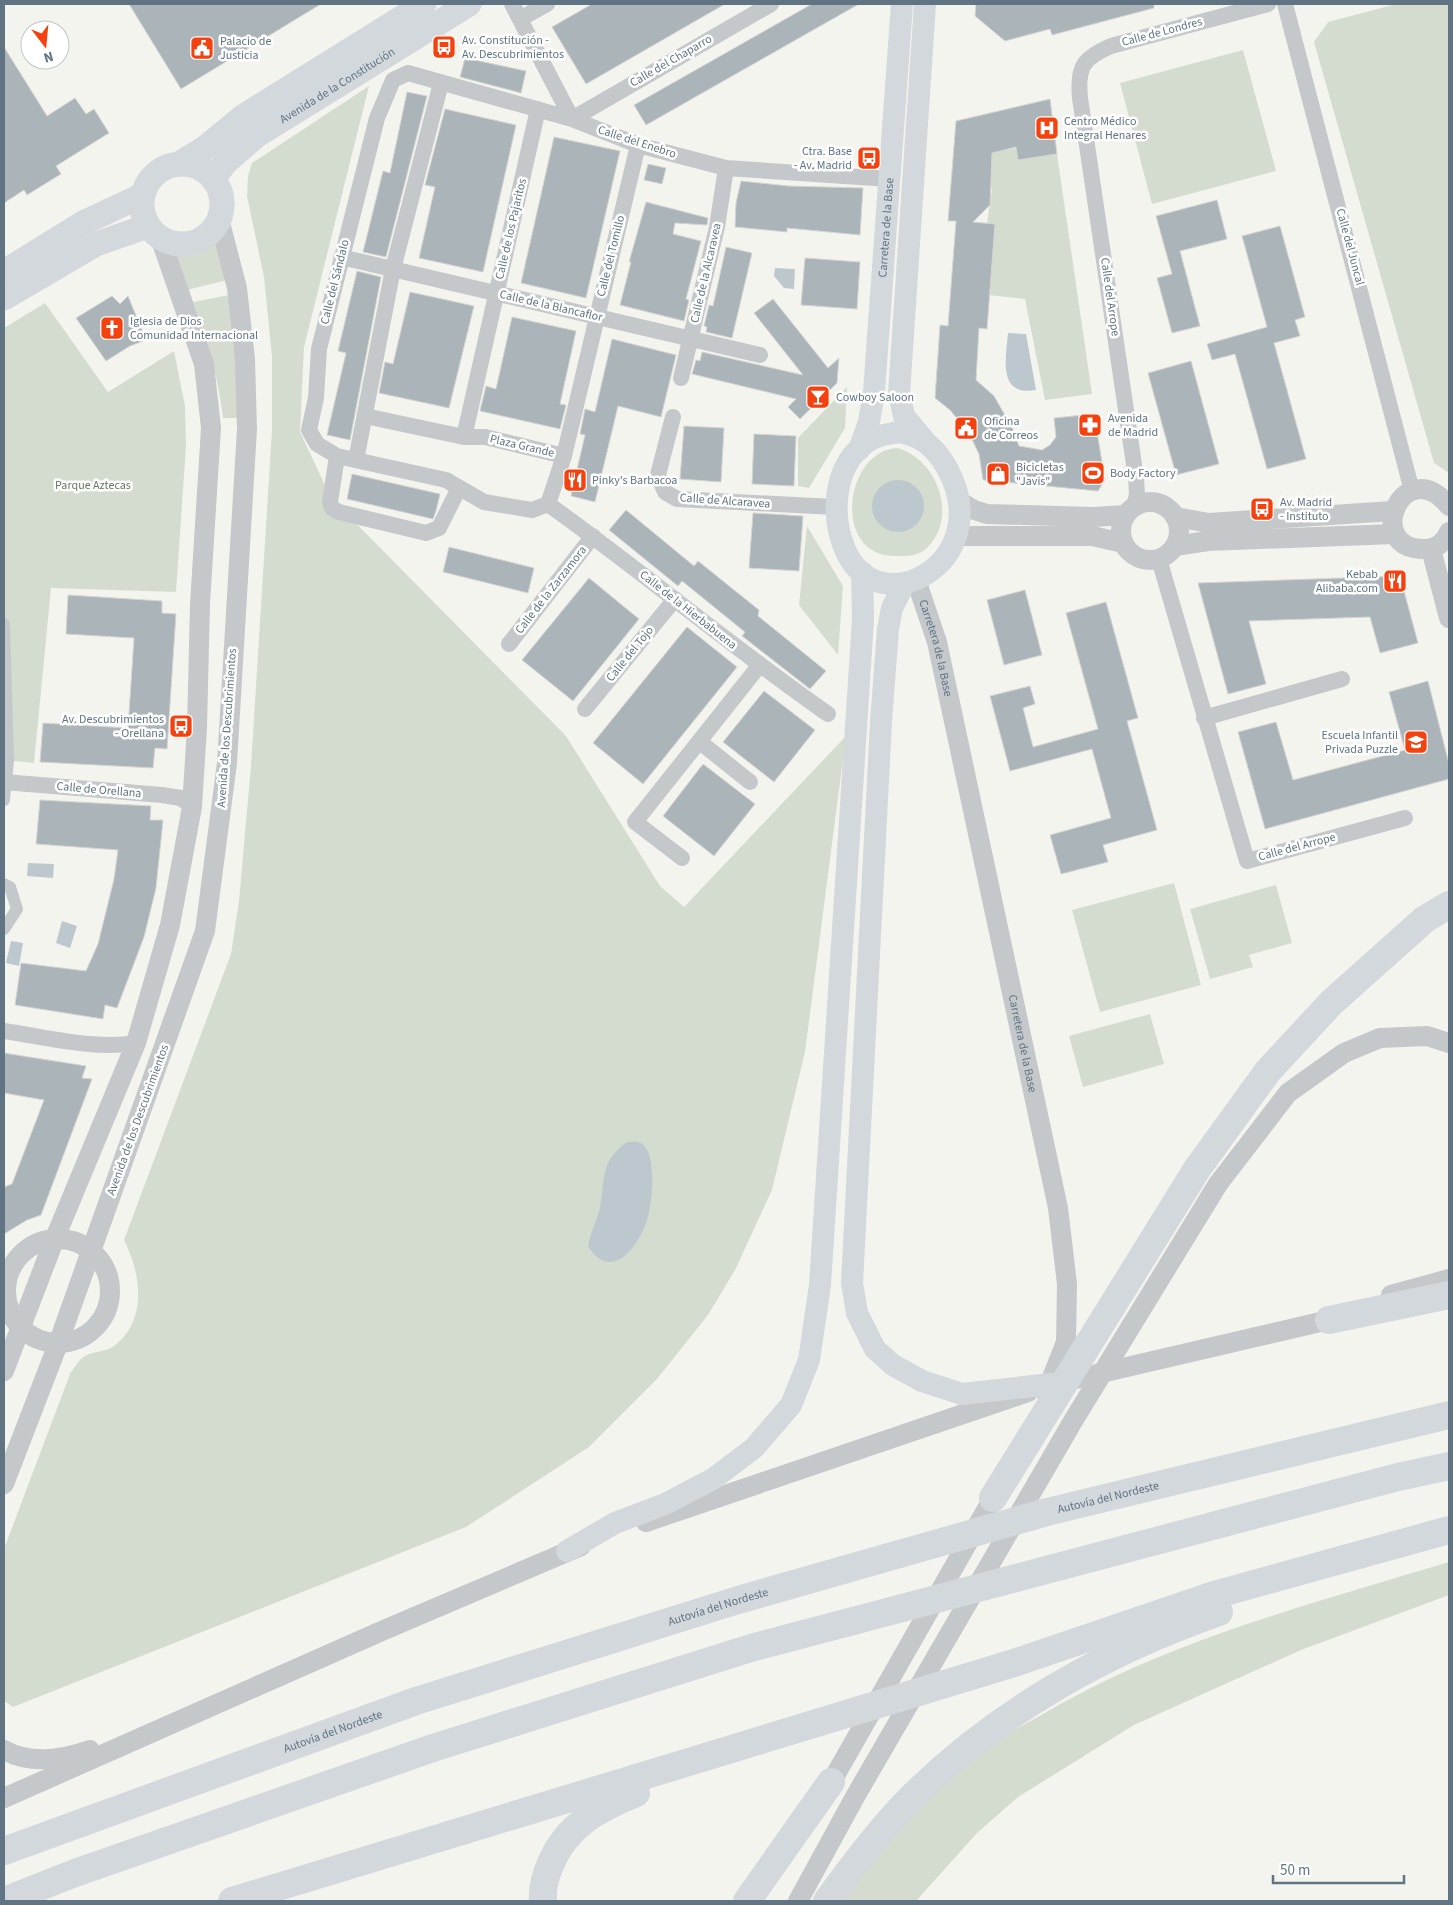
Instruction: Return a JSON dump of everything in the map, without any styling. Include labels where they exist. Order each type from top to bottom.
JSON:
[{"type":"highway","points":[[993,1498],[1197,1169],[1268,1071],[1331,1003],[1425,919],[1449,905]]},
{"type":"highway","points":[[1329,1320],[1449,1295]]},
{"type":"highway","name":"Autovía del Nordeste","points":[[4,1851],[416,1701],[738,1600],[1047,1512],[1449,1416]]},
{"type":"highway","points":[[4,1901],[75,1873],[432,1748],[750,1648],[1398,1477],[1449,1466]]},
{"type":"highway","points":[[232,1901],[1014,1663],[1214,1595],[1449,1530]]},
{"type":"highway","points":[[827,1901],[850,1870],[908,1801],[970,1747],[1037,1697],[1118,1652],[1217,1613],[1449,1540]]},
{"type":"highway","points":[[543,1901],[547,1872],[557,1848],[578,1824],[604,1806],[779,1734]]},
{"type":"highway","points":[[747,1901],[837,1772]]},
{"type":"main road","name":"Avenida de la Constitución","points":[[179,164],[205,148],[244,116],[424,4]]},
{"type":"main road","name":"Avenida de la Constitución","points":[[213,178],[226,162],[257,135],[469,4]]},
{"type":"main road","name":"Carretera de la Base","points":[[858,450],[869,422],[874,392],[902,4]]},
{"type":"main road","name":"Carretera de la Base","points":[[925,4],[898,394],[904,416],[925,441]]},
{"type":"main road","points":[[179,164],[193,165],[213,178],[221,198],[219,219],[206,236],[193,242],[180,244],[154,231],[142,209],[143,195],[148,183],[156,173],[167,166],[179,164]]},
{"type":"main road","points":[[4,272],[83,223],[143,195]]},
{"type":"main road","points":[[4,298],[96,244],[154,231]]},
{"type":"main road","points":[[898,432],[925,441],[939,454],[953,480],[959,501],[960,518],[957,536],[948,554],[933,570],[910,582],[882,584],[862,572],[846,551],[837,530],[835,507],[839,480],[858,450],[878,436],[898,432]]},
{"type":"main road","points":[[568,1552],[616,1522],[665,1504],[713,1479],[754,1448],[791,1405],[809,1360],[820,1285],[863,619],[862,572]]},
{"type":"main road","points":[[910,582],[892,608],[888,629],[881,716],[852,1283],[857,1312],[875,1349],[893,1365],[922,1381],[962,1394],[1051,1384]]},
{"type":"street","points":[[512,4],[572,119]]},
{"type":"street","points":[[520,19],[547,4]]},
{"type":"street","name":"Calle del Chaparro","points":[[572,119],[771,4]]},
{"type":"street","name":"Calle de Londres","points":[[1079,86],[1082,64],[1093,54],[1111,46],[1268,4]]},
{"type":"street","name":"Calle del Juncal","points":[[1285,4],[1412,491]]},
{"type":"street","name":"Calle del Enebro","points":[[393,80],[408,73],[572,119],[638,145],[726,168],[889,179]]},
{"type":"street","name":"Calle del Sándalo","points":[[356,460],[336,456],[317,444],[309,430],[316,398],[319,349],[341,257],[377,118],[393,80]]},
{"type":"street","points":[[441,83],[393,269],[356,460],[446,480],[484,502],[532,510],[548,504]]},
{"type":"street","name":"Calle del Arrope","points":[[1079,86],[1136,478],[1137,494],[1130,511]]},
{"type":"street","name":"Calle de los Pajaritos","points":[[464,437],[538,109]]},
{"type":"street","name":"Calle del Tomillo","points":[[564,456],[638,145]]},
{"type":"street","name":"Calle de la Alcaravea","points":[[681,378],[718,228],[726,168]]},
{"type":"street","name":"Avenida de los Descubrimientos","points":[[4,1484],[58,1344],[205,931],[227,763],[247,429],[245,359],[237,288],[219,219]]},
{"type":"street","points":[[4,1371],[54,1238],[136,1043],[170,925],[192,807],[197,728],[200,604],[211,428],[204,364],[154,231]]},
{"type":"street","name":"Calle de la Blancaflor","points":[[341,257],[760,355]]},
{"type":"street","name":"Plaza Grande","points":[[365,416],[464,437],[485,437],[564,456],[548,504]]},
{"type":"street","name":"Calle de Alcaravea","points":[[673,417],[658,475],[665,492],[677,499],[835,507]]},
{"type":"street","points":[[336,456],[330,502],[332,508],[339,512],[426,533],[439,528],[459,488]]},
{"type":"street","points":[[1449,506],[1440,495],[1426,490],[1412,491],[1401,498],[1393,511],[1392,522],[1395,534],[1404,544],[1415,549],[1431,549],[1439,545],[1449,532]]},
{"type":"street","points":[[957,536],[1092,536],[1123,543],[1134,556],[1142,559],[1159,559],[1168,554],[1175,546],[1179,526],[1175,517],[1161,505],[1152,503],[1130,511],[1093,517],[987,514],[974,510],[959,501]]},
{"type":"street","name":"Calle de la Hierbabuena","points":[[548,504],[593,536],[759,666],[828,714]]},
{"type":"street","points":[[1123,543],[1122,524],[1130,511]]},
{"type":"street","points":[[1175,517],[1209,523],[1393,511]]},
{"type":"street","points":[[1175,546],[1208,541],[1395,534]]},
{"type":"street","name":"Calle de la Zarzamora","points":[[509,644],[593,536]]},
{"type":"street","points":[[1431,549],[1449,618]]},
{"type":"street","name":"Calle del Arrope","points":[[1159,559],[1247,861],[1405,818]]},
{"type":"street","name":"Carretera de la Base","points":[[763,1901],[993,1498],[1044,1400],[1066,1342],[1067,1284],[1058,1208],[937,642],[910,582]]},
{"type":"street","name":"Calle del Tojo","points":[[585,709],[675,599]]},
{"type":"street","points":[[4,624],[4,800]]},
{"type":"street","points":[[682,858],[635,822],[759,666]]},
{"type":"street","points":[[1204,718],[1342,679]]},
{"type":"street","points":[[700,742],[750,782]]},
{"type":"street","name":"Calle de Orellana","points":[[5,782],[162,795],[182,798],[192,807]]},
{"type":"street","points":[[4,884],[10,887],[17,909],[4,929]]},
{"type":"street","points":[[4,1031],[94,1044],[120,1046],[136,1043]]},
{"type":"street","points":[[798,1901],[883,1750],[1127,1330],[1218,1184],[1288,1093],[1344,1053],[1380,1038],[1427,1036],[1449,1043]]},
{"type":"street","points":[[54,1238],[73,1240],[91,1249],[102,1262],[110,1286],[108,1306],[98,1325],[81,1339],[58,1344],[29,1334],[10,1314],[4,1298],[9,1262],[33,1245],[54,1238]]},
{"type":"street","points":[[4,1798],[568,1552],[718,1496],[1051,1384],[1329,1320],[1391,1295],[1449,1279]]},
{"type":"street","points":[[4,1750],[16,1756],[36,1760],[70,1757],[212,1706]]},
{"type":"green space","points":[[1396,4],[1449,4],[1449,473],[1434,463],[1314,42],[1328,22]]},
{"type":"green space","points":[[1243,50],[1276,171],[1152,204],[1120,83]]},
{"type":"green space","points":[[369,86],[304,347],[300,432],[331,498],[566,736],[660,886],[684,907],[846,736],[805,1052],[772,1190],[735,1270],[708,1315],[657,1379],[589,1447],[466,1527],[13,1707],[4,1701],[4,1549],[70,1374],[83,1357],[114,1346],[125,1335],[137,1310],[137,1281],[130,1253],[124,1240],[231,954],[239,901],[251,766],[272,430],[272,357],[264,277],[247,196],[248,176],[252,163]]},
{"type":"green space","points":[[1020,147],[1016,149],[1018,160],[1057,154],[1092,394],[1045,400],[1025,299],[989,295],[987,223],[992,189],[990,187],[992,157],[990,153]]},
{"type":"green space","points":[[218,242],[227,280],[187,290],[174,255],[197,253],[208,249]]},
{"type":"green space","points":[[229,295],[235,329],[238,418],[223,418],[212,359],[193,302]]},
{"type":"green space","name":"Parque Aztecas","points":[[45,303],[108,392],[174,351],[185,406],[186,446],[176,592],[51,588],[34,763],[4,760],[4,328]]},
{"type":"green space","points":[[847,387],[845,428],[809,488],[798,486],[798,438]]},
{"type":"green space","points":[[897,448],[911,454],[923,464],[933,477],[939,491],[942,506],[941,522],[936,536],[926,549],[908,556],[875,552],[861,540],[854,523],[852,504],[856,484],[865,466],[879,454]]},
{"type":"green space","points":[[807,526],[843,586],[838,655],[799,605]]},
{"type":"green space","points":[[1174,883],[1201,985],[1100,1012],[1072,910]]},
{"type":"green space","points":[[1276,885],[1292,943],[1249,955],[1253,967],[1210,979],[1190,909]]},
{"type":"green space","points":[[1150,1014],[1164,1064],[1083,1087],[1069,1036]]},
{"type":"green space","points":[[1449,1562],[1449,1595],[1301,1650],[1134,1725],[1018,1797],[977,1833],[916,1901],[839,1901],[873,1857],[931,1797],[1001,1738],[1050,1710],[1097,1685],[1195,1643],[1296,1608]]},
{"type":"shaded area","points":[[775,268],[795,269],[794,289],[784,288],[774,276]]},
{"type":"shaded area","points":[[1008,333],[1026,334],[1036,390],[1024,391],[1015,388],[1009,382],[1006,364]]},
{"type":"shaded area","points":[[898,480],[912,484],[920,492],[924,506],[920,520],[912,528],[898,532],[884,528],[876,520],[872,506],[876,492],[884,484]]},
{"type":"shaded area","points":[[28,863],[54,864],[53,878],[27,876]]},
{"type":"shaded area","points":[[62,921],[77,926],[70,948],[56,943]]},
{"type":"shaded area","points":[[11,941],[23,943],[19,966],[6,963]]},
{"type":"shaded area","points":[[627,1142],[638,1142],[645,1146],[649,1154],[652,1190],[649,1213],[643,1231],[630,1250],[623,1257],[614,1261],[606,1261],[597,1257],[588,1246],[600,1208],[605,1171],[612,1156]]},
{"type":"building","name":"Palacio de Justicia","points":[[129,4],[321,4],[181,89]]},
{"type":"building","points":[[592,4],[725,4],[586,84],[552,27]]},
{"type":"building","points":[[812,4],[859,4],[646,125],[634,105]]},
{"type":"building","points":[[976,4],[1154,4],[1154,8],[1052,35],[1050,29],[1005,41],[975,16]]},
{"type":"building","points":[[4,47],[47,116],[75,98],[86,114],[94,109],[109,133],[56,166],[61,174],[27,195],[24,190],[4,203]]},
{"type":"building","points":[[465,58],[526,71],[521,93],[460,77]]},
{"type":"building","points":[[407,92],[427,96],[386,257],[363,252],[383,171],[390,173]]},
{"type":"building","points":[[1050,99],[1057,154],[1018,160],[1016,147],[992,153],[990,205],[973,222],[995,224],[987,329],[979,328],[976,380],[994,396],[1014,431],[1019,446],[1042,450],[1050,445],[1056,437],[1054,418],[1094,414],[1105,480],[1098,491],[983,480],[979,454],[969,433],[950,410],[935,398],[940,325],[948,326],[956,221],[948,221],[956,121]]},
{"type":"building","points":[[445,109],[516,125],[483,272],[419,258],[435,187],[425,185]]},
{"type":"building","points":[[554,137],[620,151],[586,298],[521,283]]},
{"type":"building","points":[[648,164],[666,168],[662,184],[644,180]]},
{"type":"building","points":[[741,181],[789,186],[863,188],[860,235],[787,228],[787,232],[735,227],[736,203]]},
{"type":"building","points":[[1217,200],[1227,239],[1180,251],[1200,326],[1172,333],[1157,278],[1172,274],[1156,216]]},
{"type":"building","points":[[646,202],[708,218],[707,225],[675,223],[673,234],[701,241],[686,299],[689,300],[684,321],[620,305],[631,262],[629,262]]},
{"type":"building","points":[[1280,226],[1305,317],[1295,320],[1300,336],[1274,343],[1306,459],[1267,469],[1235,354],[1212,360],[1207,344],[1267,327],[1242,236]]},
{"type":"building","points":[[726,247],[752,253],[732,338],[706,332],[707,327],[704,326],[709,305],[713,306]]},
{"type":"building","points":[[805,258],[860,262],[857,309],[801,305]]},
{"type":"building","points":[[357,271],[381,277],[350,440],[327,435],[346,353],[338,351]]},
{"type":"building","points":[[410,292],[474,306],[449,408],[379,393],[385,362],[393,364]]},
{"type":"building","name":"Iglesia de Dios Comunidad Internacional","points":[[112,296],[120,304],[128,296],[146,340],[130,346],[106,361],[76,318]]},
{"type":"building","points":[[773,299],[828,368],[839,358],[837,383],[800,419],[788,407],[796,399],[692,374],[696,360],[700,361],[702,352],[803,375],[754,313]]},
{"type":"building","points":[[512,317],[576,331],[560,404],[566,405],[560,429],[480,411],[486,386],[496,389]]},
{"type":"building","points":[[612,339],[676,355],[661,417],[618,406],[595,502],[571,496],[585,435],[580,434],[585,409],[595,412]]},
{"type":"building","points":[[1191,361],[1219,464],[1176,475],[1148,373]]},
{"type":"building","points":[[684,426],[724,428],[721,482],[680,479]]},
{"type":"building","points":[[754,434],[796,436],[794,486],[752,484]]},
{"type":"building","points":[[352,474],[440,494],[433,519],[347,499]]},
{"type":"building","points":[[626,510],[694,566],[698,561],[759,610],[758,616],[826,671],[810,689],[742,636],[745,632],[682,581],[678,586],[609,530]]},
{"type":"building","points":[[753,513],[803,516],[799,571],[749,568]]},
{"type":"building","points":[[449,547],[534,568],[528,593],[443,572]]},
{"type":"building","points":[[1400,576],[1418,643],[1380,653],[1370,617],[1249,621],[1266,684],[1228,694],[1198,583]]},
{"type":"building","points":[[589,578],[639,619],[573,701],[522,660]]},
{"type":"building","points":[[1025,590],[1042,655],[1004,665],[987,600]]},
{"type":"building","points":[[68,595],[162,601],[162,613],[176,614],[167,749],[155,748],[153,768],[40,762],[43,723],[128,728],[134,638],[66,634]]},
{"type":"building","points":[[1106,602],[1138,718],[1127,721],[1157,830],[1103,845],[1108,862],[1061,874],[1050,835],[1111,818],[1092,749],[1010,771],[990,696],[1030,686],[1035,704],[1023,708],[1033,747],[1098,729],[1066,613]]},
{"type":"building","points":[[687,627],[737,667],[643,784],[593,743]]},
{"type":"building","points":[[1428,681],[1449,764],[1449,779],[1265,829],[1238,732],[1276,722],[1293,780],[1405,750],[1389,692]]},
{"type":"building","points":[[764,691],[815,730],[774,782],[723,742]]},
{"type":"building","points":[[703,764],[755,804],[714,856],[663,816]]},
{"type":"building","points":[[40,800],[151,806],[150,820],[163,820],[156,888],[144,937],[117,1008],[105,1005],[103,1019],[15,1005],[21,963],[86,971],[98,944],[114,879],[118,850],[36,844]]},
{"type":"building","points":[[4,1053],[86,1066],[82,1078],[92,1079],[41,1215],[27,1220],[4,1234],[4,1187],[12,1184],[44,1100],[4,1093]]},
{"type":"place","name":"Av. Constitución - Av. Descubrimientos","points":[[444,47]]},
{"type":"place","name":"Palacio de Justicia","points":[[202,48]]},
{"type":"place","name":"Centro Médico Integral Henares","points":[[1047,128]]},
{"type":"place","name":"Ctra. Base - Av. Madrid","points":[[869,158]]},
{"type":"place","name":"Iglesia de Dios Comunidad Internacional","points":[[112,328]]},
{"type":"place","name":"Cowboy Saloon","points":[[818,397]]},
{"type":"place","name":"Avenida de Madrid","points":[[1090,425]]},
{"type":"place","name":"Oficina de Correos","points":[[966,428]]},
{"type":"place","name":"Body Factory","points":[[1093,473]]},
{"type":"place","name":"Bicicletas \"Javis\"","points":[[998,474]]},
{"type":"place","name":"Pinky's Barbacoa","points":[[575,480]]},
{"type":"place","name":"Av. Madrid - Instituto","points":[[1262,509]]},
{"type":"place","name":"Kebab Alibaba.com","points":[[1395,581]]},
{"type":"place","name":"Av. Descubrimientos - Orellana","points":[[181,726]]},
{"type":"place","name":"Escuela Infantil Privada Puzzle","points":[[1416,742]]}]
